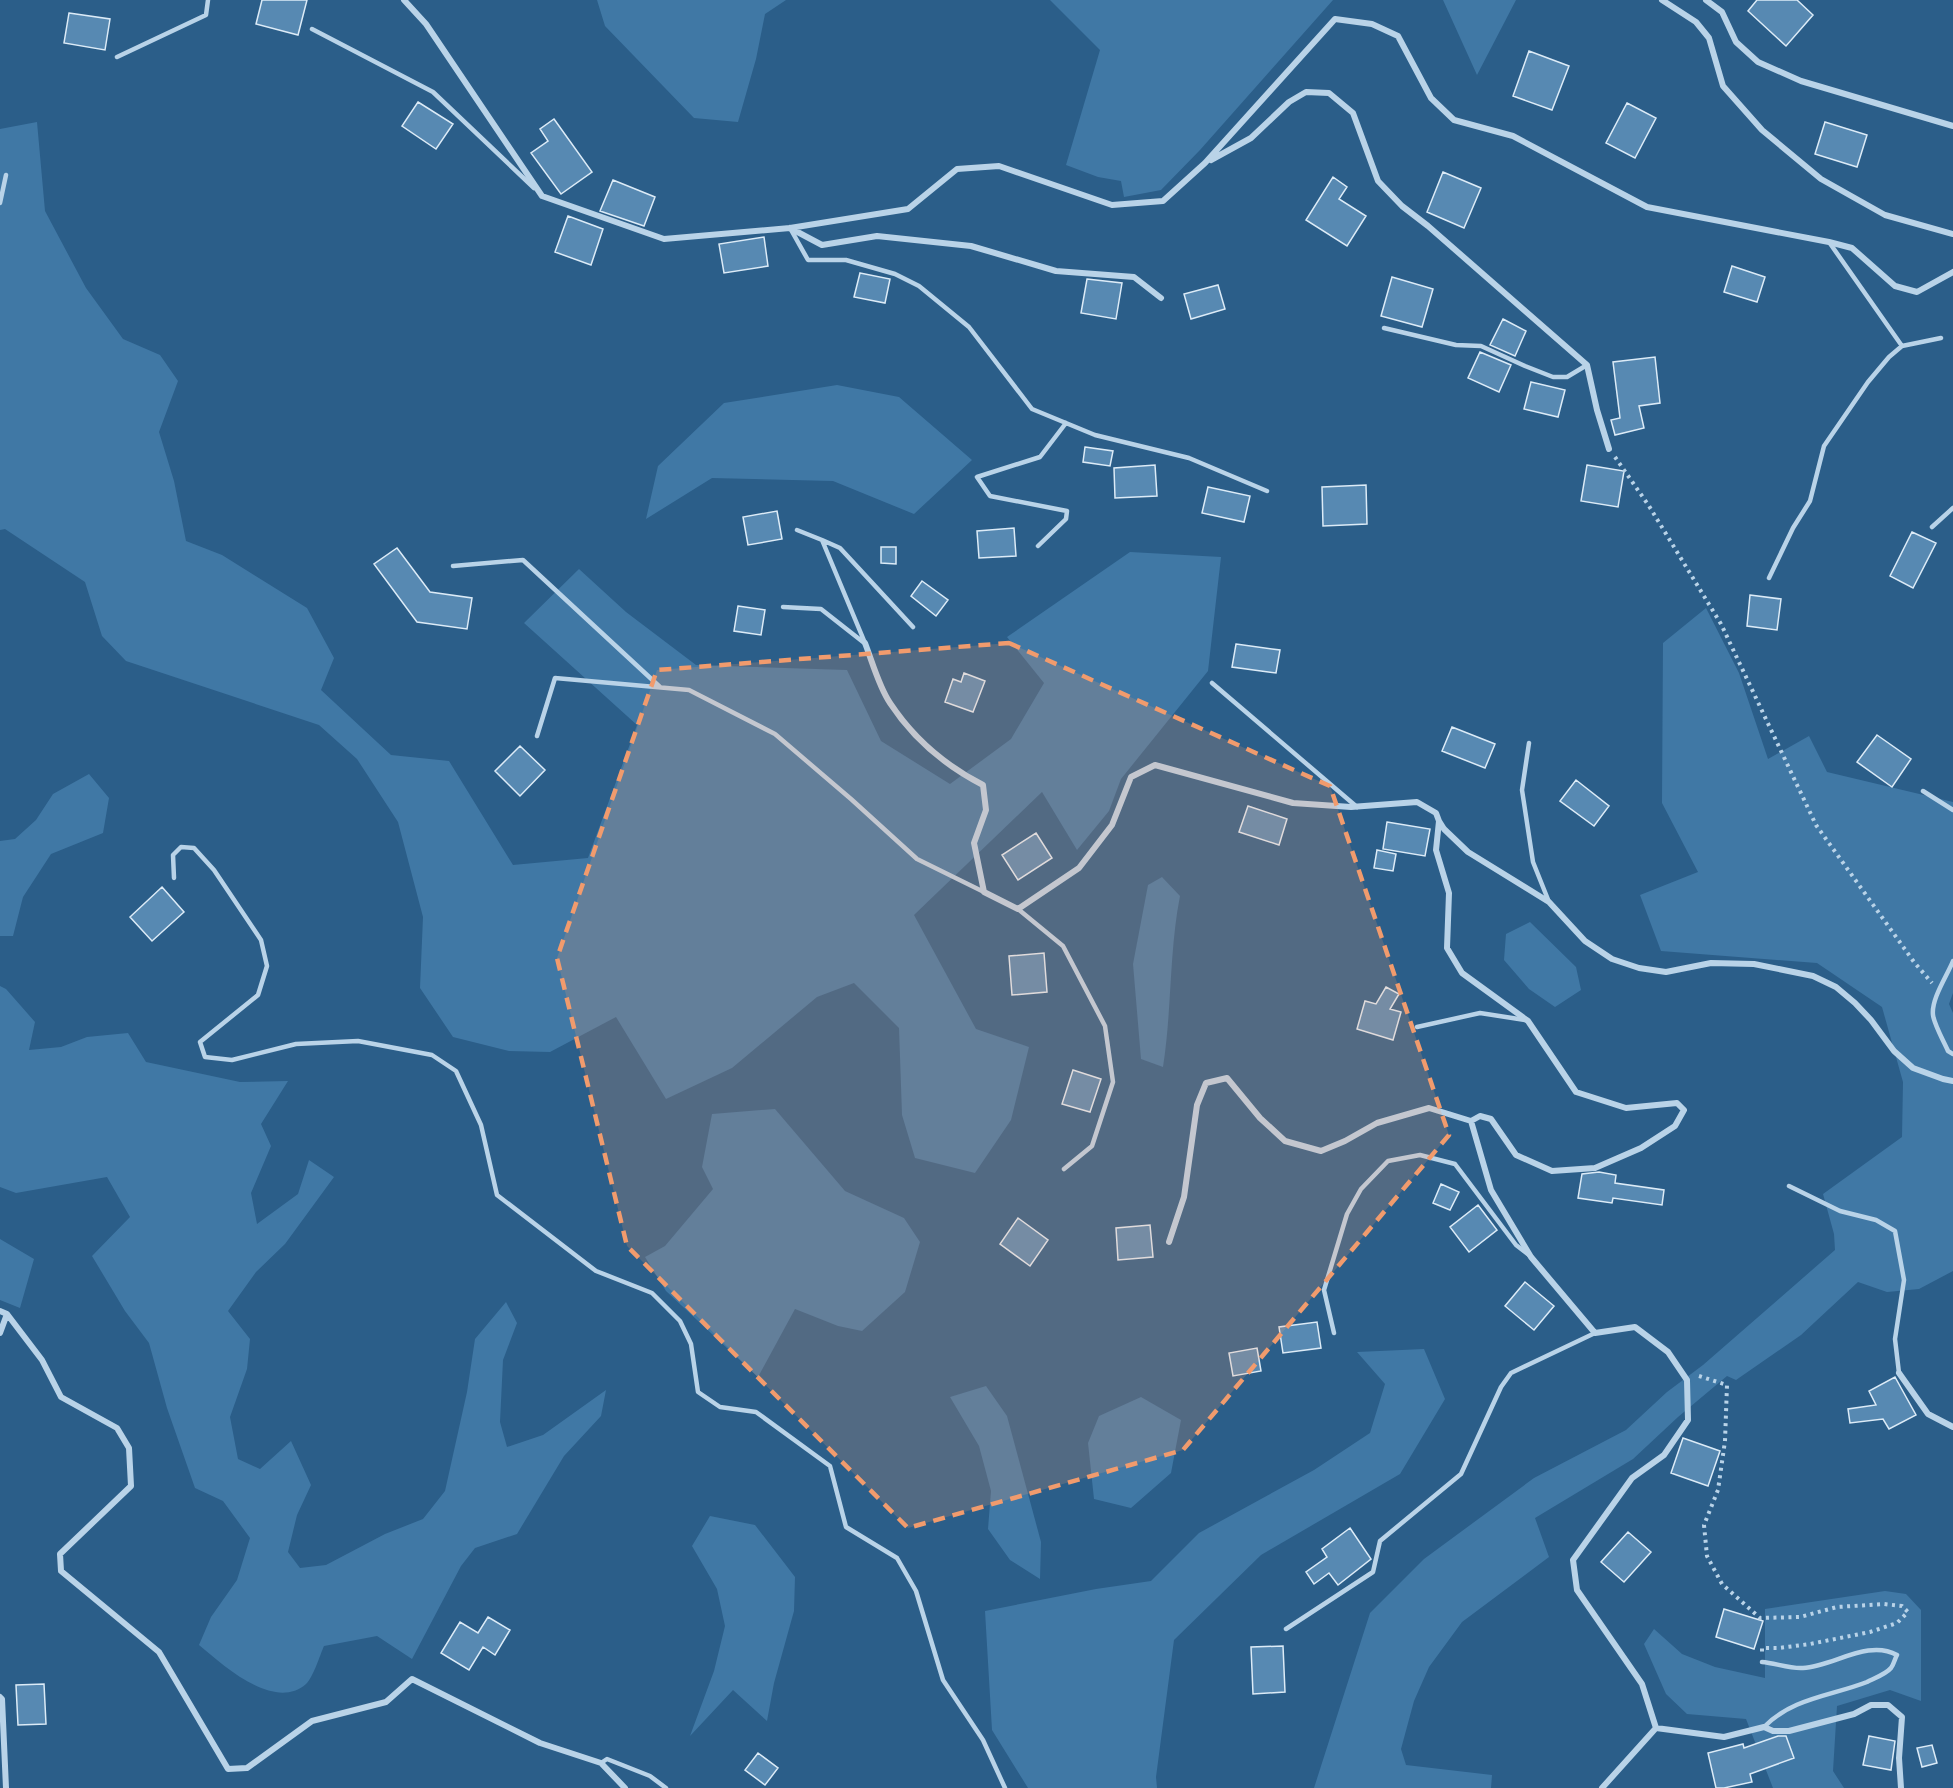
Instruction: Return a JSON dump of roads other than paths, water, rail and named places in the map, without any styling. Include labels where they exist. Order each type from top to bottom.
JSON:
[{"type":"street","points":[[404,0],[426,24],[542,196],[664,239],[790,228],[908,208],[957,169],[999,166],[1113,205],[1163,201],[1205,163],[1335,19],[1372,24],[1398,36],[1431,98],[1454,120],[1513,136],[1647,207],[1852,248],[1895,286],[1917,292],[1953,272]]},
{"type":"street","points":[[1662,0],[1696,22],[1709,38],[1723,86],[1762,130],[1821,179],[1885,215],[1953,234]]},
{"type":"street","points":[[1706,0],[1722,12],[1736,42],[1758,62],[1801,81],[1953,126]]},
{"type":"street","points":[[1205,163],[1251,138],[1289,102],[1306,92],[1329,93],[1353,112],[1378,181],[1402,207],[1428,226],[1587,365],[1597,410],[1609,448]]},
{"type":"street","points":[[790,228],[822,245],[877,236],[971,246],[1056,271],[1134,277],[1161,298]]},
{"type":"street","points":[[865,643],[889,702],[920,740],[961,774],[983,785],[986,810],[975,843],[984,892],[1018,909],[1079,868],[1112,825],[1131,777],[1155,765],[1293,803],[1357,807],[1417,802],[1436,813],[1444,829],[1468,852],[1549,902],[1585,941],[1612,959],[1639,968],[1666,972],[1711,963],[1754,964],[1813,976],[1836,987],[1856,1003],[1894,1052],[1913,1068],[1953,1081]]},
{"type":"street","points":[[1169,1242],[1184,1197],[1197,1105],[1206,1083],[1227,1078],[1260,1118],[1285,1141],[1322,1151],[1377,1123],[1429,1108],[1471,1121],[1480,1116],[1491,1119],[1516,1155],[1552,1171],[1595,1168],[1641,1148],[1675,1126],[1684,1110],[1677,1103],[1626,1108],[1576,1092],[1528,1021],[1462,973],[1447,948],[1449,893],[1436,850],[1439,821]]},
{"type":"street","points":[[1471,1121],[1491,1190],[1531,1257],[1595,1333],[1635,1327],[1668,1352],[1688,1380],[1688,1420],[1664,1455],[1632,1478],[1573,1560],[1578,1590],[1642,1684],[1656,1728]]},
{"type":"street","points":[[0,1333],[3,1312]]},
{"type":"street","points":[[3,1312],[42,1360],[61,1397],[117,1428],[129,1448],[131,1486],[60,1554],[60,1571],[159,1652],[228,1769],[247,1768],[312,1721],[386,1702],[412,1679],[540,1743],[601,1763],[625,1788]]},
{"type":"street","points":[[1899,1373],[1928,1413],[1953,1427]]},
{"type":"street","points":[[0,1697],[2,1699],[6,1788]]},
{"type":"street","points":[[1656,1728],[1724,1737],[1764,1726],[1773,1731],[1789,1731],[1854,1714],[1871,1705],[1888,1705],[1902,1717],[1899,1758],[1901,1788]]},
{"type":"street","points":[[1602,1788],[1656,1728]]},
{"type":"lane","points":[[117,57],[206,15],[208,0]]},
{"type":"lane","points":[[312,29],[434,92],[542,196]]},
{"type":"lane","points":[[0,203],[6,175]]},
{"type":"lane","points":[[790,228],[808,260],[846,260],[895,274],[919,286],[969,327],[1032,409],[1095,435],[1189,458],[1267,491]]},
{"type":"lane","points":[[1829,242],[1902,346]]},
{"type":"lane","points":[[1384,328],[1456,345],[1480,345],[1553,376],[1567,377],[1587,365]]},
{"type":"lane","points":[[1769,578],[1793,528],[1810,501],[1824,446],[1868,382],[1889,357],[1902,346],[1941,338]]},
{"type":"lane","points":[[1038,546],[1066,519],[1067,511],[990,496],[977,477],[1040,457],[1066,423]]},
{"type":"lane","points":[[1932,527],[1953,508]]},
{"type":"lane","points":[[797,530],[840,548],[913,627]]},
{"type":"lane","points":[[822,540],[865,643]]},
{"type":"lane","points":[[453,566],[523,560],[660,687]]},
{"type":"lane","points":[[783,607],[821,609],[865,643]]},
{"type":"lane","points":[[537,736],[555,678],[689,690],[775,734],[917,859],[984,892]]},
{"type":"lane","points":[[1212,683],[1357,807]]},
{"type":"lane","points":[[1529,743],[1522,790],[1533,862],[1549,902]]},
{"type":"lane","points":[[1923,791],[1953,810]]},
{"type":"lane","points":[[174,878],[173,855],[181,848],[194,848],[214,870],[261,940],[267,966],[258,995],[200,1042],[205,1057],[232,1060],[296,1044],[358,1041],[432,1055],[456,1071],[481,1125],[497,1195],[596,1271],[652,1293],[680,1321],[692,1344],[698,1392],[720,1407],[756,1412],[830,1466],[846,1527],[897,1558],[916,1591],[943,1680],[983,1740],[1005,1788]]},
{"type":"lane","points":[[1018,909],[1064,946],[1105,1026],[1113,1082],[1092,1146],[1064,1169]]},
{"type":"lane","points":[[1953,961],[1938,990],[1933,1015],[1948,1051],[1953,1054]]},
{"type":"lane","points":[[1418,1027],[1480,1013],[1528,1021]]},
{"type":"lane","points":[[1334,1333],[1324,1290],[1347,1215],[1361,1189],[1388,1161],[1420,1155],[1455,1164],[1516,1245],[1531,1257]]},
{"type":"lane","points":[[1789,1186],[1840,1211],[1876,1220],[1895,1231],[1904,1280],[1895,1340],[1899,1373]]},
{"type":"lane","points":[[1286,1629],[1373,1572],[1380,1541],[1461,1474],[1501,1387],[1511,1373],[1595,1333]]},
{"type":"lane","points":[[1762,1662],[1802,1668],[1829,1663],[1862,1652],[1888,1650],[1897,1655],[1891,1668],[1878,1677],[1857,1686],[1800,1702],[1775,1715],[1764,1726]]},
{"type":"lane","points":[[601,1763],[607,1759],[650,1776],[666,1788]]}]
